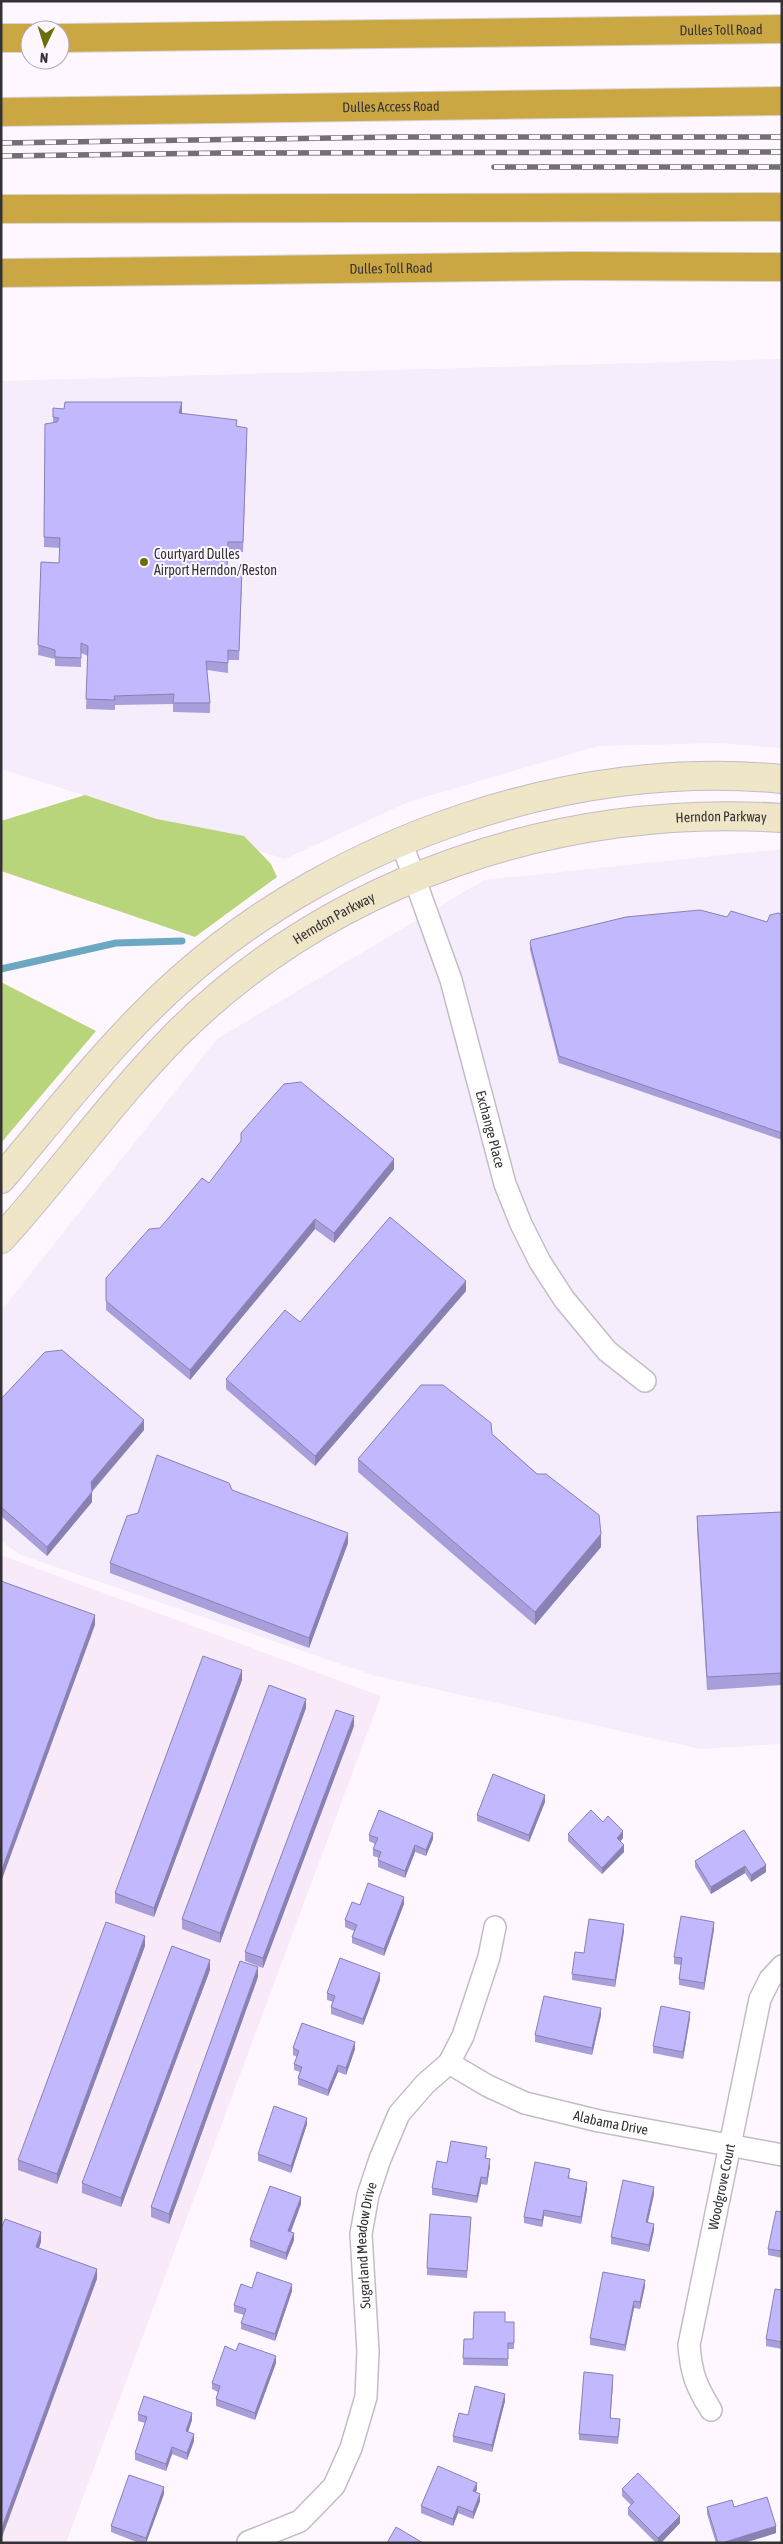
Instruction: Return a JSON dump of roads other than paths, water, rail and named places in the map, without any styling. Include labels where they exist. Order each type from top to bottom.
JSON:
[{"type":"highway","name":"Dulles Toll Road","points":[[70,38],[782,29]]},
{"type":"highway","points":[[1,38],[20,38]]},
{"type":"highway","name":"Dulles Access Road","points":[[1,112],[782,102]]},
{"type":"highway","points":[[1,209],[782,207]]},
{"type":"highway","name":"Dulles Toll Road","points":[[1,273],[573,266],[782,267]]},
{"type":"main road","points":[[1,1179],[103,1057],[184,976],[223,945],[281,904],[346,867],[401,841],[499,808],[591,788],[685,777],[782,779]]},
{"type":"main road","name":"Herndon Parkway","points":[[1,1239],[121,1095],[205,1008],[300,938],[359,904],[415,877],[490,850],[561,832],[636,821],[682,817],[782,818]]},
{"type":"street","name":"Exchange Place","points":[[401,841],[451,980],[505,1184],[521,1224],[540,1262],[564,1299],[607,1351],[645,1381]]},
{"type":"street","name":"Sugarland Meadow Drive","points":[[248,2542],[300,2521],[334,2486],[351,2448],[366,2397],[368,2351],[360,2234],[368,2195],[380,2159],[399,2114],[425,2084],[449,2063],[463,2036],[475,2002],[495,1927]]},
{"type":"street","name":"Woodgrove Court","points":[[711,2410],[697,2388],[690,2367],[690,2345],[760,1999],[770,1979],[782,1966]]},
{"type":"street","name":"Alabama Drive","points":[[449,2063],[488,2086],[525,2103],[599,2121],[782,2155]]},
{"type":"waterway","points":[[1,969],[116,943],[182,941]]},
{"type":"railway","points":[[1,143],[395,137],[782,137]]},
{"type":"railway","points":[[1,156],[223,153],[782,152]]},
{"type":"railway","points":[[494,167],[782,167]]},
{"type":"place","name":"Courtyard Dulles Airport Herndon/Reston","points":[[144,562]]}]
